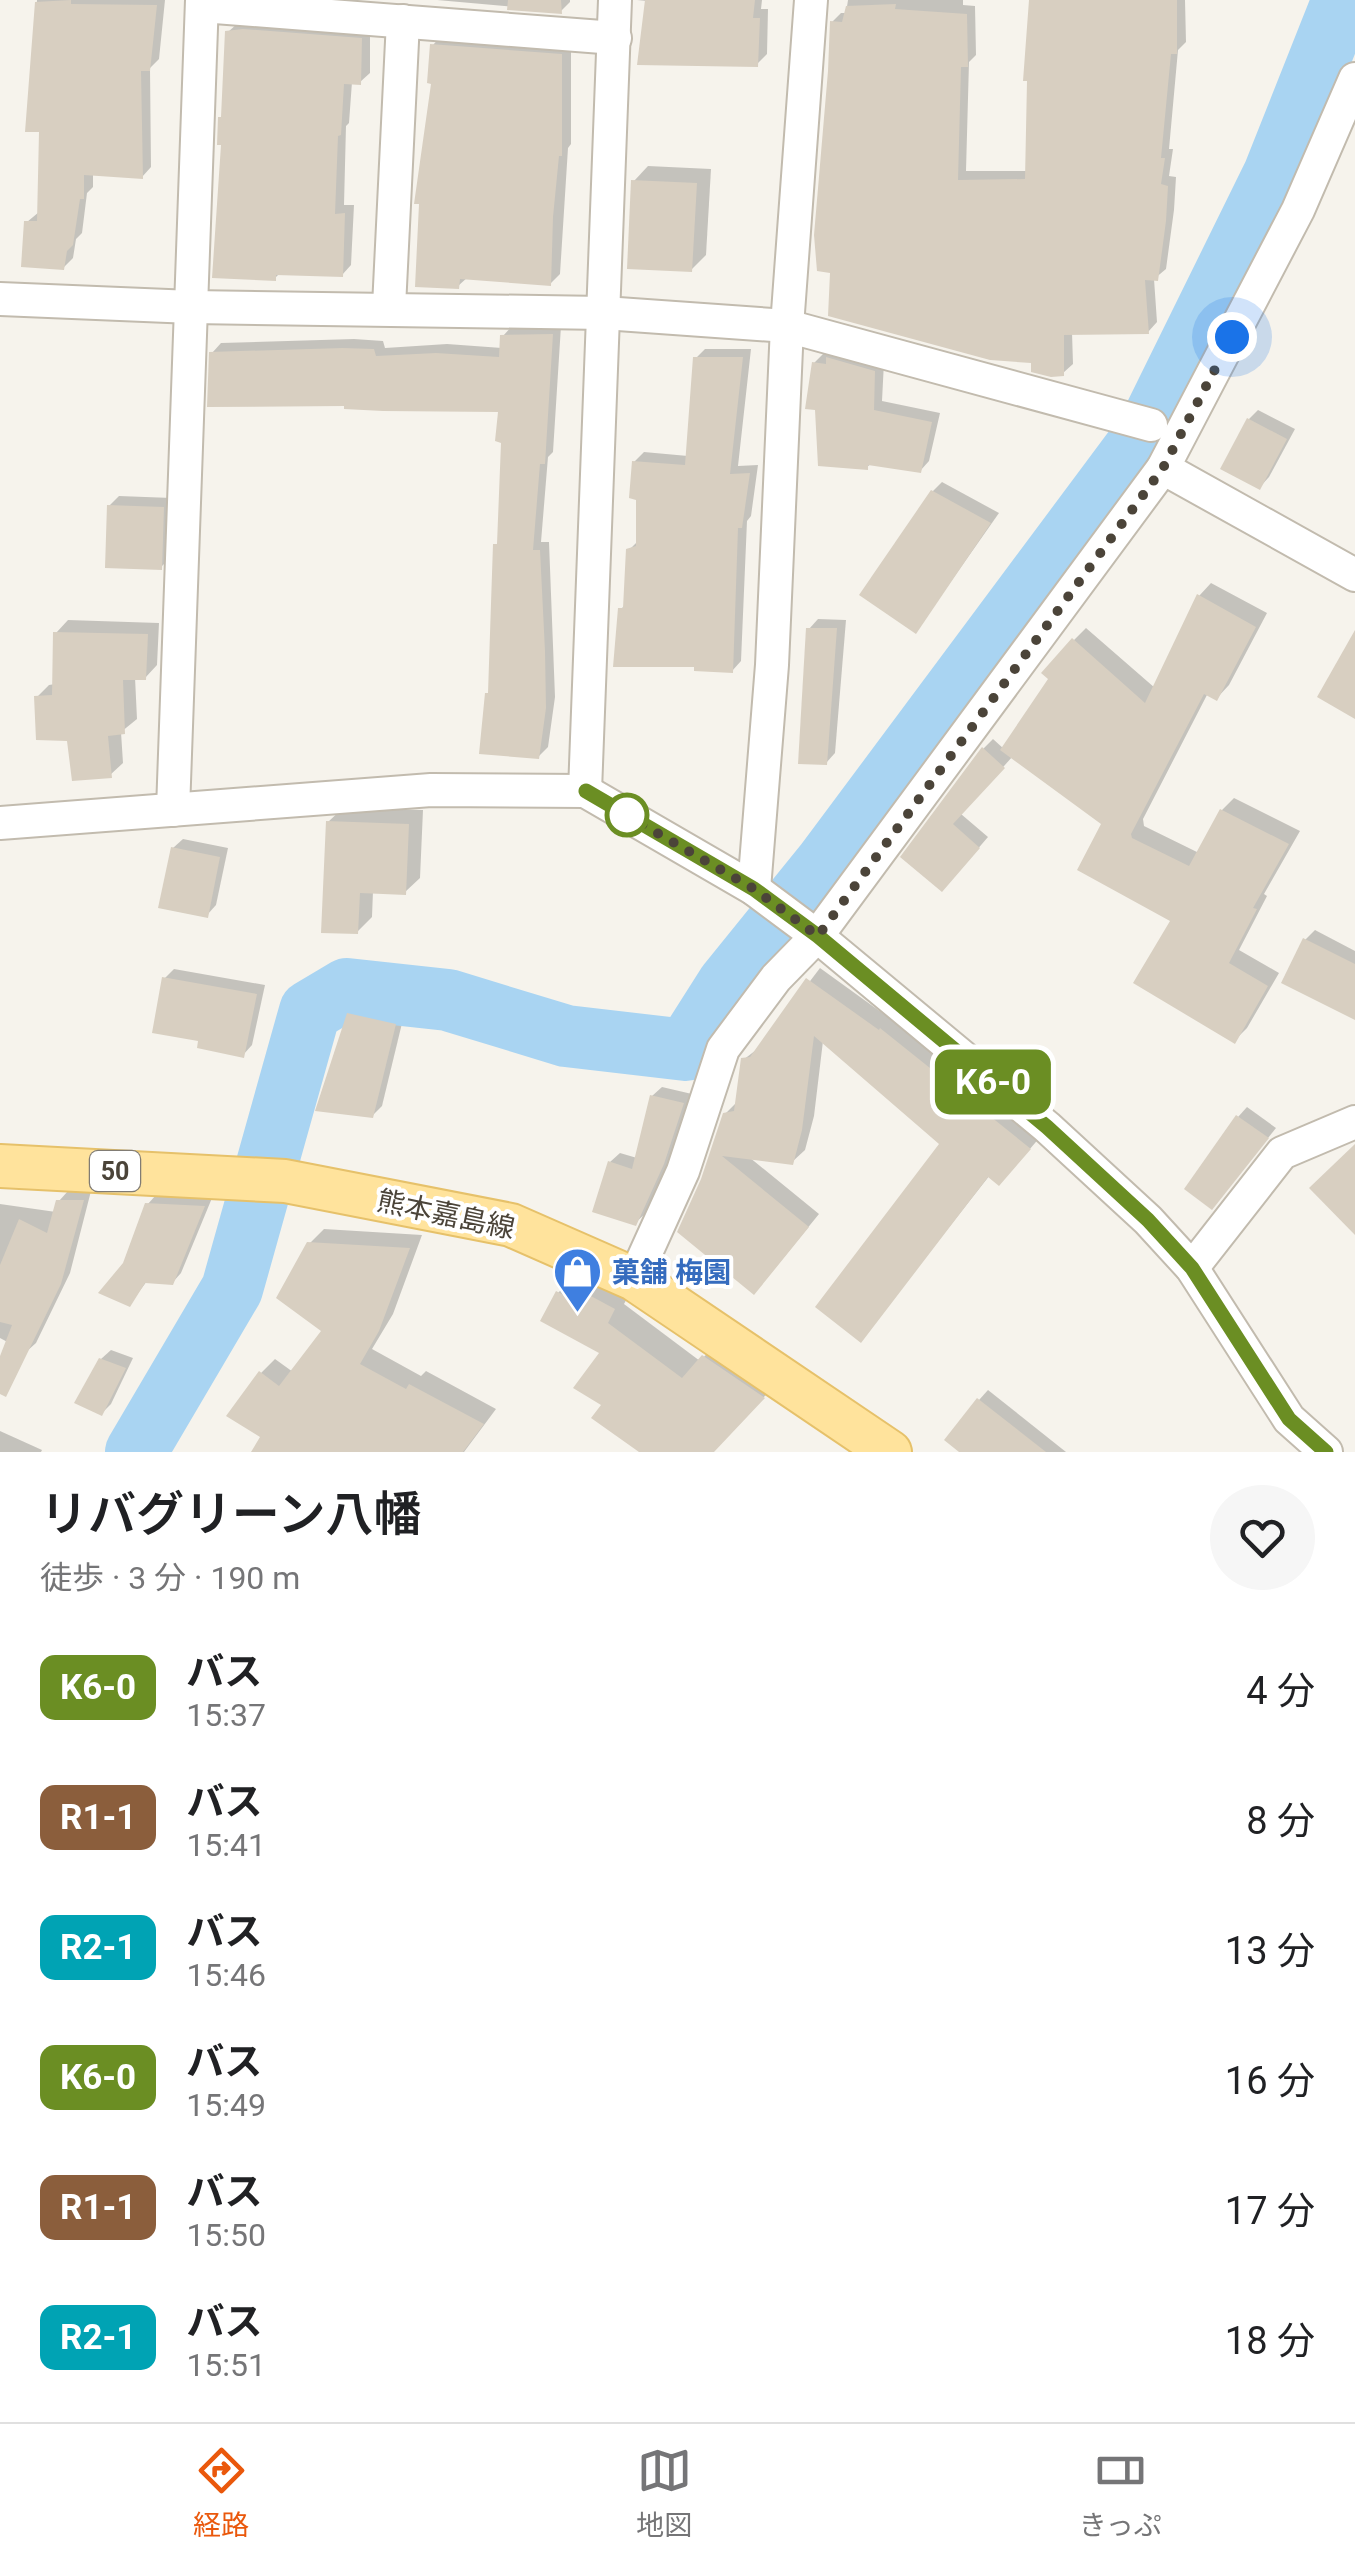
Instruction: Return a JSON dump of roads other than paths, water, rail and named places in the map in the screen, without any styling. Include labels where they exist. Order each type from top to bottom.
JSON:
[{"type":"main road","name":"熊本嘉島線","points":[[0,1166],[285,1181],[511,1224],[634,1278],[890,1452]]},
{"type":"street","points":[[586,791],[615,0]]},
{"type":"street","points":[[754,889],[772,665],[786,326],[810,0]]},
{"type":"street","points":[[174,810],[202,3],[615,38]]},
{"type":"street","points":[[389,307],[403,21]]},
{"type":"street","points":[[634,1278],[682,1171],[724,1049],[806,929],[1163,468],[1298,210],[1355,79]]},
{"type":"street","points":[[0,299],[604,313],[786,326],[1151,425]]},
{"type":"street","points":[[1163,468],[1355,575]]},
{"type":"street","points":[[0,824],[432,790],[586,791],[754,889],[1047,1127],[1148,1220],[1192,1268],[1289,1419],[1326,1452]]},
{"type":"street","points":[[1192,1268],[1282,1152],[1355,1122]]},
{"type":"waterway","points":[[136,1452],[232,1289],[310,1011],[347,989],[448,1000],[566,1036],[686,1050],[728,984],[826,863],[1147,432],[1274,174],[1343,0]]},
{"type":"place","name":"菓舗 梅園","points":[[577,1314]]}]
